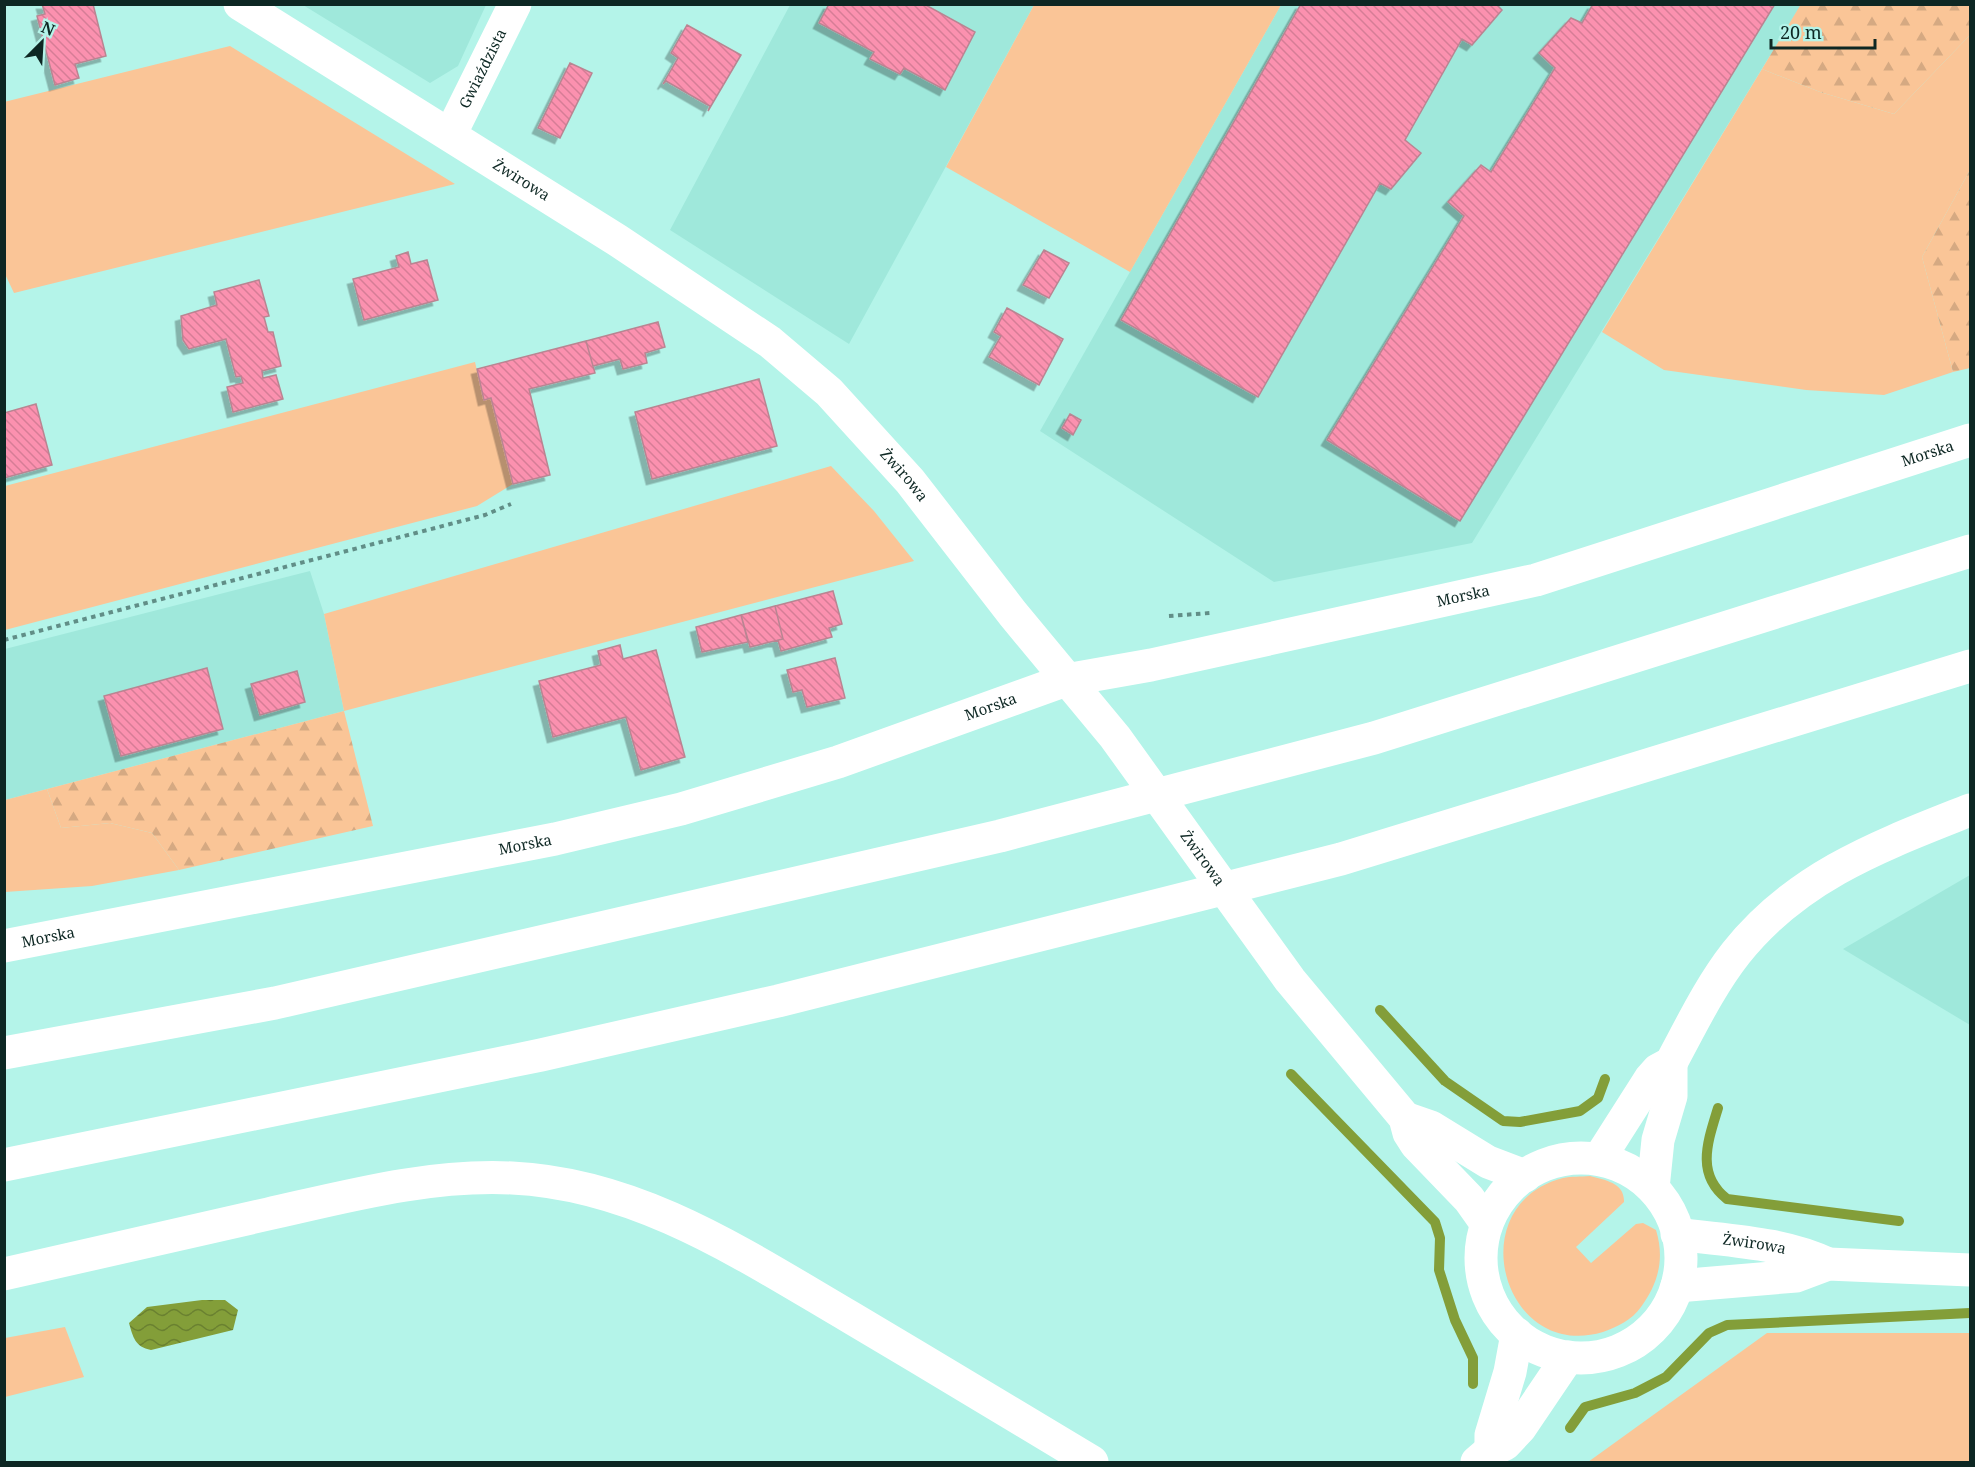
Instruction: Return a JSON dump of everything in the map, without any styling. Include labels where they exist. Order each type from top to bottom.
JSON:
[{"type":"main road","name":"Żwirowa","points":[[240,4],[617,240],[770,342],[810,375],[860,423],[910,481],[1066,680],[1115,737],[1290,980],[1406,1118],[1409,1133],[1416,1144],[1469,1199],[1486,1223]]},
{"type":"main road","name":"Gwiaździsta","points":[[450,135],[515,4]]},
{"type":"main road","name":"Morska","points":[[4,946],[555,839],[681,809],[838,762],[1066,680],[1151,665],[1536,580],[1971,440]]},
{"type":"main road","points":[[4,1053],[275,1003],[1000,836],[1374,738],[1971,551]]},
{"type":"main road","points":[[4,1165],[541,1055],[778,1001],[1308,867],[1702,750],[1971,666]]},
{"type":"main road","points":[[1653,1188],[1658,1140],[1671,1096],[1671,1063],[1736,953],[1765,922],[1821,875],[1869,850],[1971,810]]},
{"type":"main road","points":[[1599,1159],[1650,1079],[1658,1070],[1671,1063]]},
{"type":"main road","name":"Żwirowa","points":[[1406,1118],[1431,1127],[1488,1162],[1525,1176]]},
{"type":"main road","points":[[1599,1159],[1621,1166],[1653,1188],[1667,1206],[1677,1234],[1680,1266],[1677,1286],[1668,1307],[1654,1326],[1636,1341],[1615,1352],[1592,1357],[1568,1357],[1546,1351],[1517,1334],[1494,1308],[1485,1287],[1481,1265],[1486,1223],[1499,1200],[1525,1176],[1554,1161],[1599,1159]]},
{"type":"main road","points":[[4,1274],[371,1191],[434,1181],[480,1178],[554,1182],[628,1201],[682,1222],[792,1283],[1092,1462]]},
{"type":"main road","name":"Żwirowa","points":[[1677,1234],[1782,1247],[1807,1254],[1828,1264]]},
{"type":"main road","name":"Żwirowa","points":[[1677,1286],[1698,1282],[1796,1276],[1828,1264],[1971,1270]]},
{"type":"main road","points":[[1484,1456],[1510,1372],[1517,1334]]},
{"type":"main road","points":[[1484,1456],[1504,1444],[1520,1428],[1568,1357]]},
{"type":"path","points":[[4,640],[485,515],[511,504]]},
{"type":"path","points":[[1169,616],[1210,613]]},
{"type":"shaded area","points":[[303,5],[486,5],[458,66],[430,83]]},
{"type":"shaded area","points":[[790,5],[1034,5],[849,344],[670,230]]},
{"type":"shaded area","points":[[1281,5],[1801,5],[1472,543],[1274,582],[1040,431]]},
{"type":"shaded area","points":[[310,571],[324,614],[344,711],[5,800],[5,649]]},
{"type":"shaded area","points":[[1970,875],[1970,1025],[1843,949]]},
{"type":"green space","points":[[1801,4],[1970,5],[1970,35],[1894,114],[1820,92],[1762,69]]},
{"type":"green space","points":[[1034,5],[1281,5],[1130,272],[946,167]]},
{"type":"green space","points":[[1970,35],[1970,170],[1922,257],[1953,372],[1884,395],[1806,390],[1664,370],[1602,332],[1762,69],[1820,92],[1894,114]]},
{"type":"green space","points":[[230,46],[455,184],[14,293],[4,272],[4,102]]},
{"type":"green space","points":[[1970,170],[1970,368],[1953,372],[1922,257]]},
{"type":"green space","points":[[475,362],[484,400],[491,398],[513,484],[477,506],[5,630],[5,486]]},
{"type":"green space","points":[[831,466],[874,511],[914,561],[344,711],[324,614]]},
{"type":"green space","points":[[344,711],[373,826],[179,870],[152,833],[110,823],[61,828],[47,789]]},
{"type":"green space","points":[[47,789],[61,828],[110,823],[152,833],[179,870],[92,886],[5,892],[5,800]]},
{"type":"green space","points":[[1590,1176],[1618,1186],[1624,1202],[1576,1247],[1591,1263],[1636,1224],[1643,1223],[1656,1230],[1660,1261],[1652,1289],[1633,1316],[1603,1332],[1568,1335],[1540,1324],[1519,1304],[1506,1276],[1504,1247],[1511,1218],[1531,1194],[1563,1178]]},
{"type":"green space","points":[[65,1327],[84,1377],[5,1397],[5,1338]]},
{"type":"green space","points":[[1767,1333],[1970,1333],[1970,1462],[1588,1462]]},
{"type":"water","points":[[202,1300],[225,1300],[238,1310],[233,1330],[151,1350],[136,1341],[129,1323],[147,1307]]},
{"type":"building","points":[[42,4],[93,4],[106,56],[75,64],[79,78],[55,85],[37,16],[45,14]]},
{"type":"building","points":[[829,4],[924,4],[975,32],[945,90],[904,68],[900,74],[870,59],[874,52],[819,23]]},
{"type":"building","points":[[1301,4],[1496,4],[1502,10],[1472,45],[1462,39],[1405,140],[1421,153],[1391,189],[1380,183],[1258,397],[1121,320]]},
{"type":"building","points":[[1593,4],[1775,4],[1460,521],[1327,440],[1464,216],[1448,202],[1481,165],[1491,172],[1555,68],[1539,53],[1571,18],[1582,23]]},
{"type":"building","points":[[687,25],[741,55],[708,111],[710,106],[666,81],[663,84],[678,58],[671,53]]},
{"type":"building","points":[[570,63],[592,73],[560,138],[538,128]]},
{"type":"building","points":[[1044,250],[1069,263],[1049,298],[1023,285]]},
{"type":"building","points":[[408,252],[411,264],[427,260],[438,300],[364,320],[353,279],[399,267],[396,256]]},
{"type":"building","points":[[259,280],[269,316],[264,317],[268,332],[273,332],[281,366],[262,371],[263,378],[276,375],[283,399],[233,412],[227,387],[243,383],[241,376],[236,377],[226,339],[189,349],[183,340],[181,316],[217,305],[214,292]]},
{"type":"building","points":[[1007,308],[1063,339],[1039,385],[989,357],[1001,336],[994,332]]},
{"type":"building","points":[[658,322],[665,347],[645,353],[647,363],[623,369],[620,359],[593,366],[586,341]]},
{"type":"building","points":[[586,341],[595,373],[529,389],[550,475],[513,484],[491,398],[484,400],[477,369]]},
{"type":"building","points":[[759,379],[777,446],[652,479],[635,412]]},
{"type":"building","points":[[36,404],[52,465],[4,478],[4,413]]},
{"type":"building","points":[[1070,414],[1081,420],[1073,435],[1062,428]]},
{"type":"building","points":[[833,591],[842,624],[829,628],[832,637],[781,651],[778,640],[783,639],[775,606]]},
{"type":"building","points":[[775,606],[783,639],[750,647],[741,615]]},
{"type":"building","points":[[741,615],[748,642],[702,652],[696,627]]},
{"type":"building","points":[[620,645],[623,659],[656,650],[685,757],[641,770],[626,717],[553,737],[539,681],[601,665],[598,651]]},
{"type":"building","points":[[835,658],[845,698],[807,707],[802,690],[793,692],[787,670]]},
{"type":"building","points":[[207,668],[223,729],[121,756],[104,696]]},
{"type":"building","points":[[297,671],[305,702],[260,715],[251,684]]},
{"type":"waterway","points":[[1380,1010],[1445,1081],[1503,1121],[1520,1122],[1580,1111],[1598,1098],[1605,1079]]},
{"type":"waterway","points":[[1291,1074],[1435,1222],[1440,1238],[1439,1270],[1455,1320],[1473,1358],[1473,1384]]},
{"type":"waterway","points":[[1718,1108],[1708,1145],[1707,1168],[1717,1189],[1727,1199],[1899,1221]]},
{"type":"waterway","points":[[1570,1428],[1585,1407],[1635,1393],[1666,1377],[1709,1333],[1727,1325],[1970,1313]]}]
